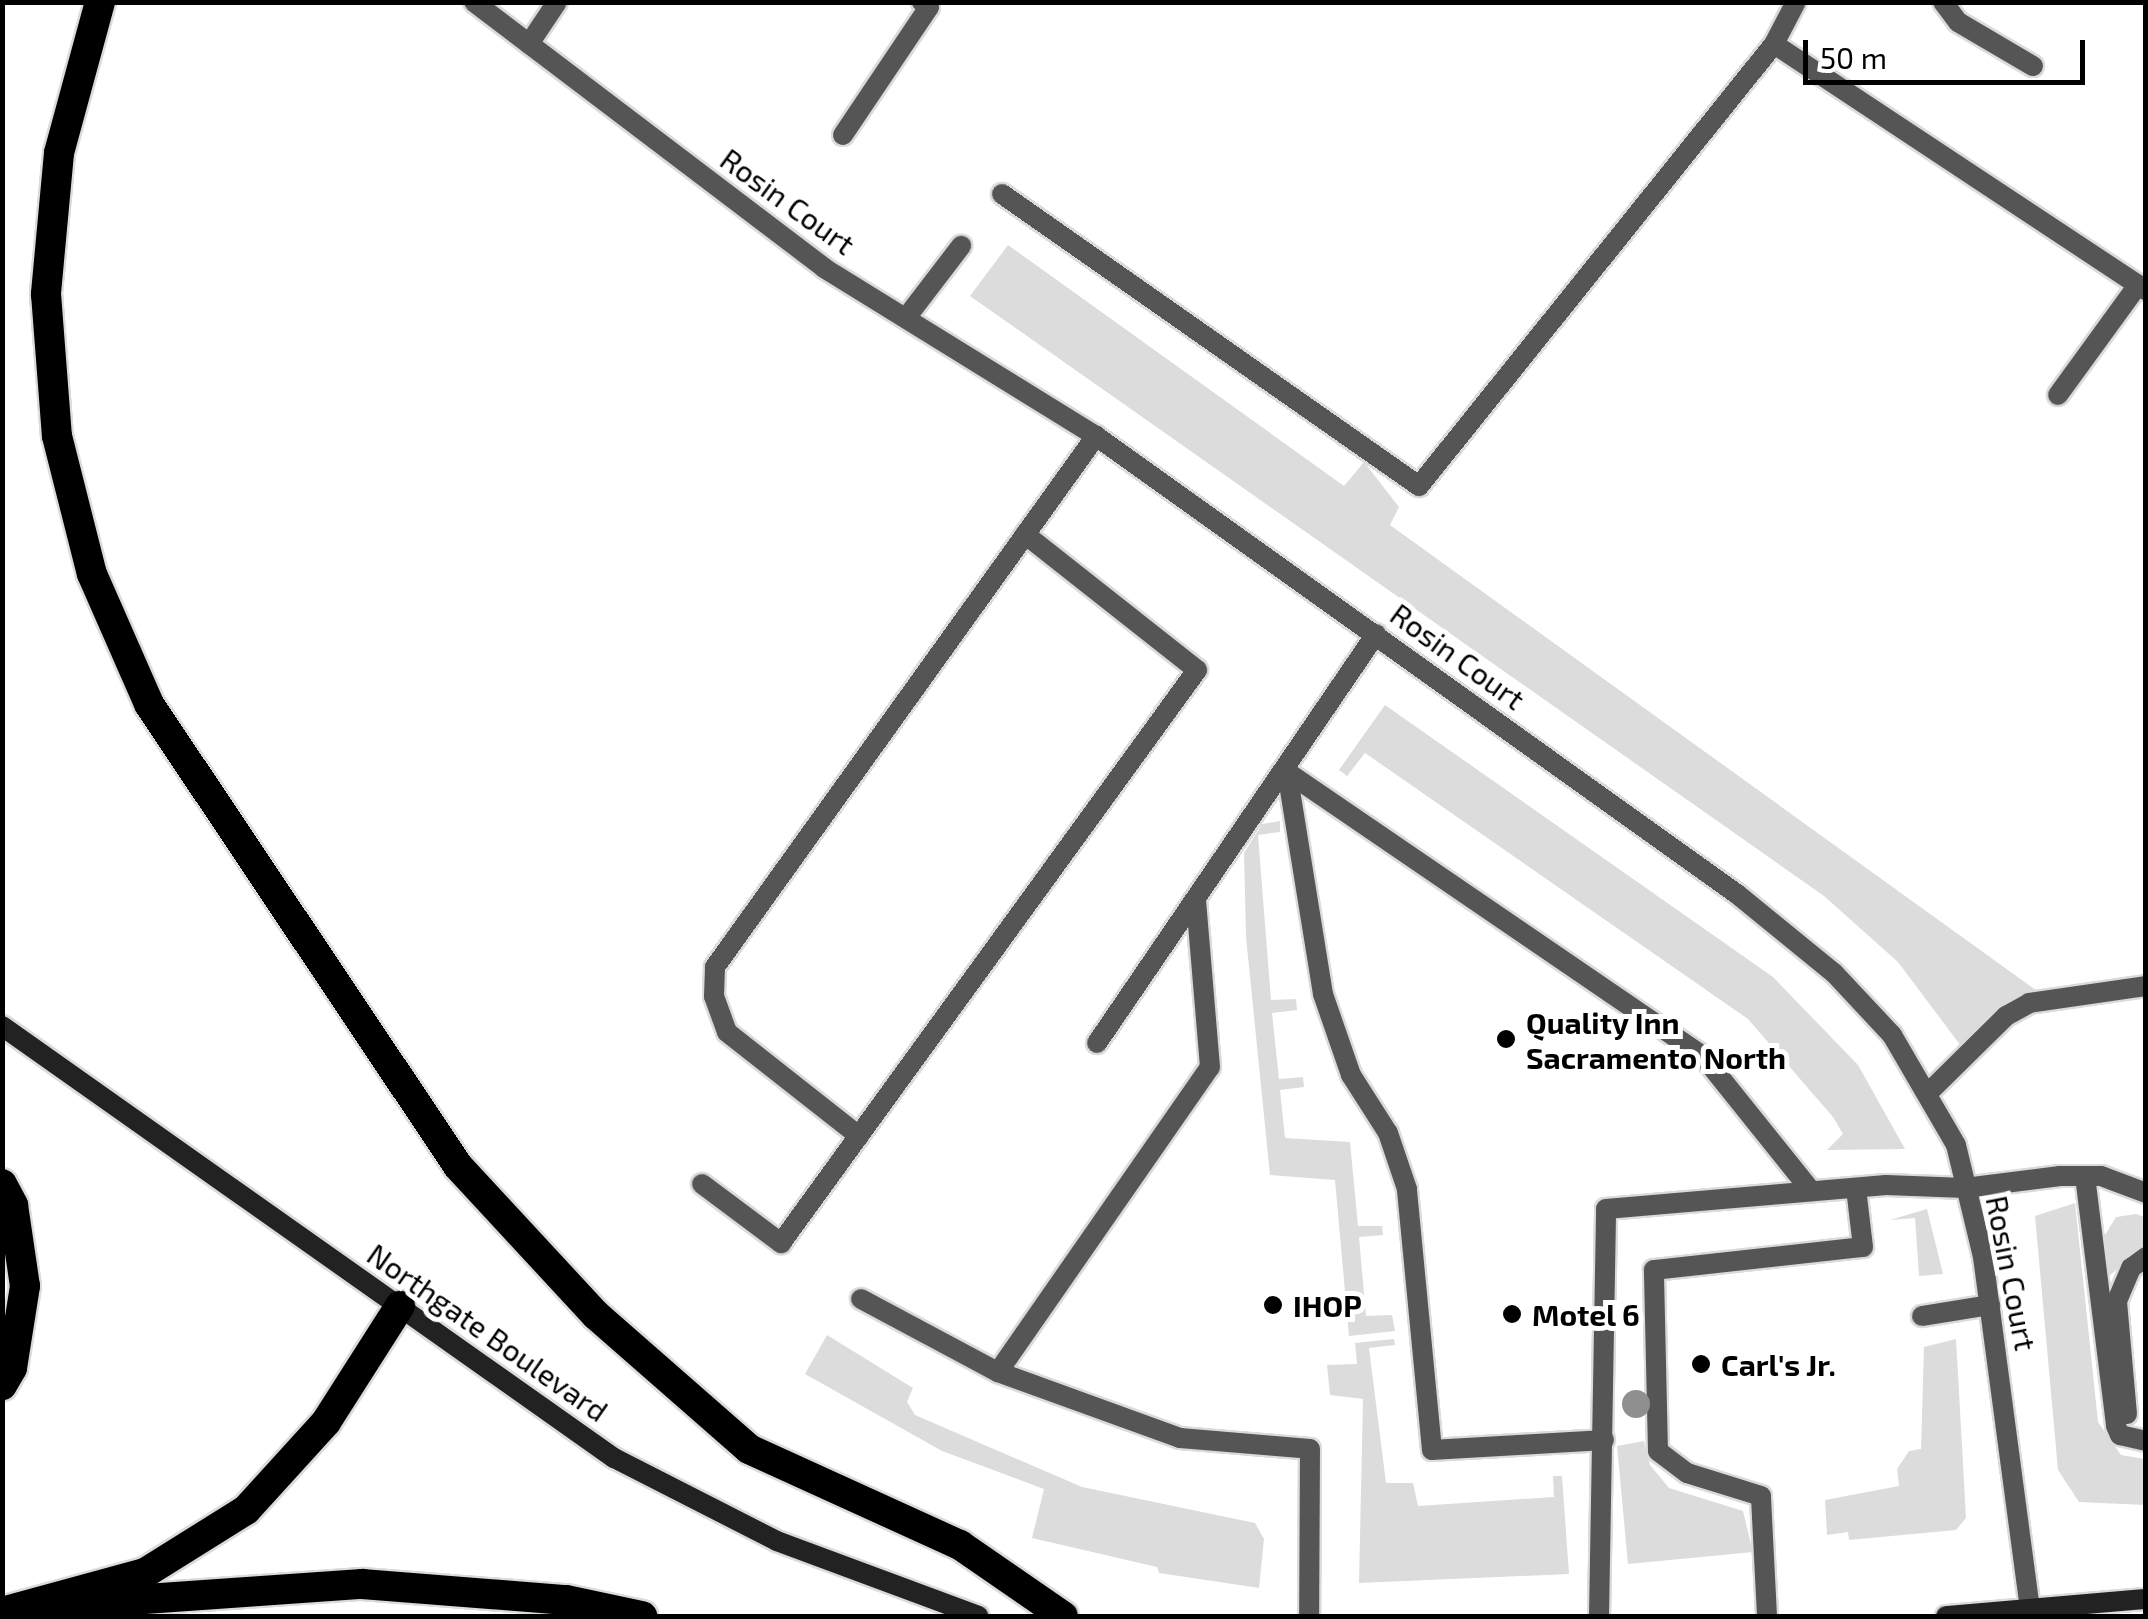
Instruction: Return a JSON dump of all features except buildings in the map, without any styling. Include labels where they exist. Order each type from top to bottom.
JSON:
[{"type":"highway","points":[[100,2],[59,152],[47,312],[57,436],[92,574],[149,704],[458,1166],[596,1315],[749,1449],[960,1545],[1062,1616]]},
{"type":"highway","points":[[2,1184],[13,1205],[25,1286],[12,1368],[2,1386]]},
{"type":"highway","points":[[17,1610],[146,1573],[246,1510],[326,1422],[400,1306]]},
{"type":"highway","points":[[17,1610],[362,1584],[566,1600],[642,1616]]},
{"type":"main road","name":"Northgate Boulevard","points":[[2,1026],[614,1458],[777,1541],[979,1616]]},
{"type":"main road","points":[[1946,1616],[2031,1613],[2146,1599]]},
{"type":"street","name":"Rosin Court","points":[[474,2],[824,268],[1096,436],[1737,894],[1834,973],[1892,1035],[1930,1091],[1956,1145],[1990,1304],[2031,1613]]},
{"type":"street","points":[[529,44],[557,2]]},
{"type":"street","points":[[843,134],[928,7],[922,2]]},
{"type":"street","points":[[1002,194],[1419,486],[1774,44],[1796,2]]},
{"type":"street","points":[[1942,2],[1958,22],[2034,66]]},
{"type":"street","points":[[1774,44],[2142,288],[2058,394]]},
{"type":"street","points":[[906,318],[961,246]]},
{"type":"street","points":[[858,1136],[727,1032],[714,996],[715,967],[1096,436]]},
{"type":"street","points":[[702,1184],[781,1242],[1197,670],[1025,534]]},
{"type":"street","points":[[1097,1043],[1287,772],[1376,634]]},
{"type":"street","points":[[1287,772],[1704,1056],[1810,1191]]},
{"type":"street","points":[[1287,772],[1323,994],[1351,1075],[1388,1133],[1407,1189],[1432,1450],[1604,1440]]},
{"type":"street","points":[[998,1372],[1210,1067],[1196,901]]},
{"type":"street","points":[[1930,1091],[2006,1016],[2029,1004],[2136,988],[2146,1004]]},
{"type":"street","points":[[1599,1616],[1606,1210],[1810,1191],[1966,1188],[2085,1176],[2146,1193]]},
{"type":"street","points":[[2085,1176],[2116,1426],[2138,1440]]},
{"type":"street","points":[[1767,1616],[1761,1496],[1687,1473],[1658,1452],[1654,1270],[1864,1247],[1856,1188]]},
{"type":"street","points":[[2138,1440],[2116,1301],[2131,1268],[2146,1257]]},
{"type":"street","points":[[861,1299],[998,1372],[1180,1438],[1310,1448],[1309,1616]]},
{"type":"street","points":[[1922,1316],[1990,1304]]},
{"type":"shaded area","points":[[1008,245],[1344,486],[1364,462],[1399,507],[1390,525],[2058,1006],[2018,1016],[1961,1046],[1898,962],[1824,896],[970,296]]},
{"type":"shaded area","points":[[1385,705],[1773,977],[1858,1065],[1905,1149],[1827,1150],[1843,1134],[1833,1117],[1748,1019],[1365,753],[1347,776],[1339,770]]},
{"type":"shaded area","points":[[1280,821],[1280,832],[1258,835],[1271,1000],[1296,999],[1297,1010],[1272,1013],[1279,1079],[1303,1077],[1304,1087],[1280,1090],[1285,1138],[1350,1142],[1358,1226],[1382,1226],[1383,1235],[1359,1237],[1366,1316],[1392,1315],[1395,1331],[1349,1336],[1335,1180],[1270,1175],[1246,937],[1244,853],[1262,824]]},
{"type":"shaded area","points":[[2075,1203],[2098,1422],[2121,1455],[2145,1459],[2145,1505],[2079,1502],[2058,1470],[2035,1216]]},
{"type":"shaded area","points":[[1927,1209],[1943,1274],[1919,1276],[1915,1218],[1890,1220]]},
{"type":"shaded area","points":[[2116,1217],[2145,1217],[2145,1244],[2106,1279],[2105,1235]]},
{"type":"shaded area","points":[[827,1335],[913,1388],[907,1402],[915,1415],[1082,1487],[1255,1523],[1264,1539],[1259,1588],[1159,1573],[1157,1567],[1032,1538],[1044,1489],[942,1451],[805,1374]]},
{"type":"shaded area","points":[[1394,1339],[1395,1345],[1369,1348],[1386,1483],[1413,1483],[1418,1506],[1554,1497],[1553,1476],[1562,1476],[1569,1574],[1359,1583],[1363,1399],[1330,1395],[1327,1365],[1357,1364],[1355,1343]]},
{"type":"shaded area","points":[[1956,1339],[1966,1518],[1956,1530],[1849,1540],[1848,1532],[1827,1535],[1825,1500],[1899,1486],[1897,1469],[1909,1451],[1921,1449],[1924,1347]]},
{"type":"shaded area","points":[[1644,1441],[1650,1465],[1669,1488],[1743,1511],[1753,1552],[1628,1564],[1617,1446]]},
{"type":"place","name":"Quality Inn Sacramento North","points":[[1506,1039]]},
{"type":"place","name":"IHOP","points":[[1273,1305]]},
{"type":"place","name":"Motel 6","points":[[1512,1314]]},
{"type":"place","name":"Carl's Jr.","points":[[1701,1364]]}]
